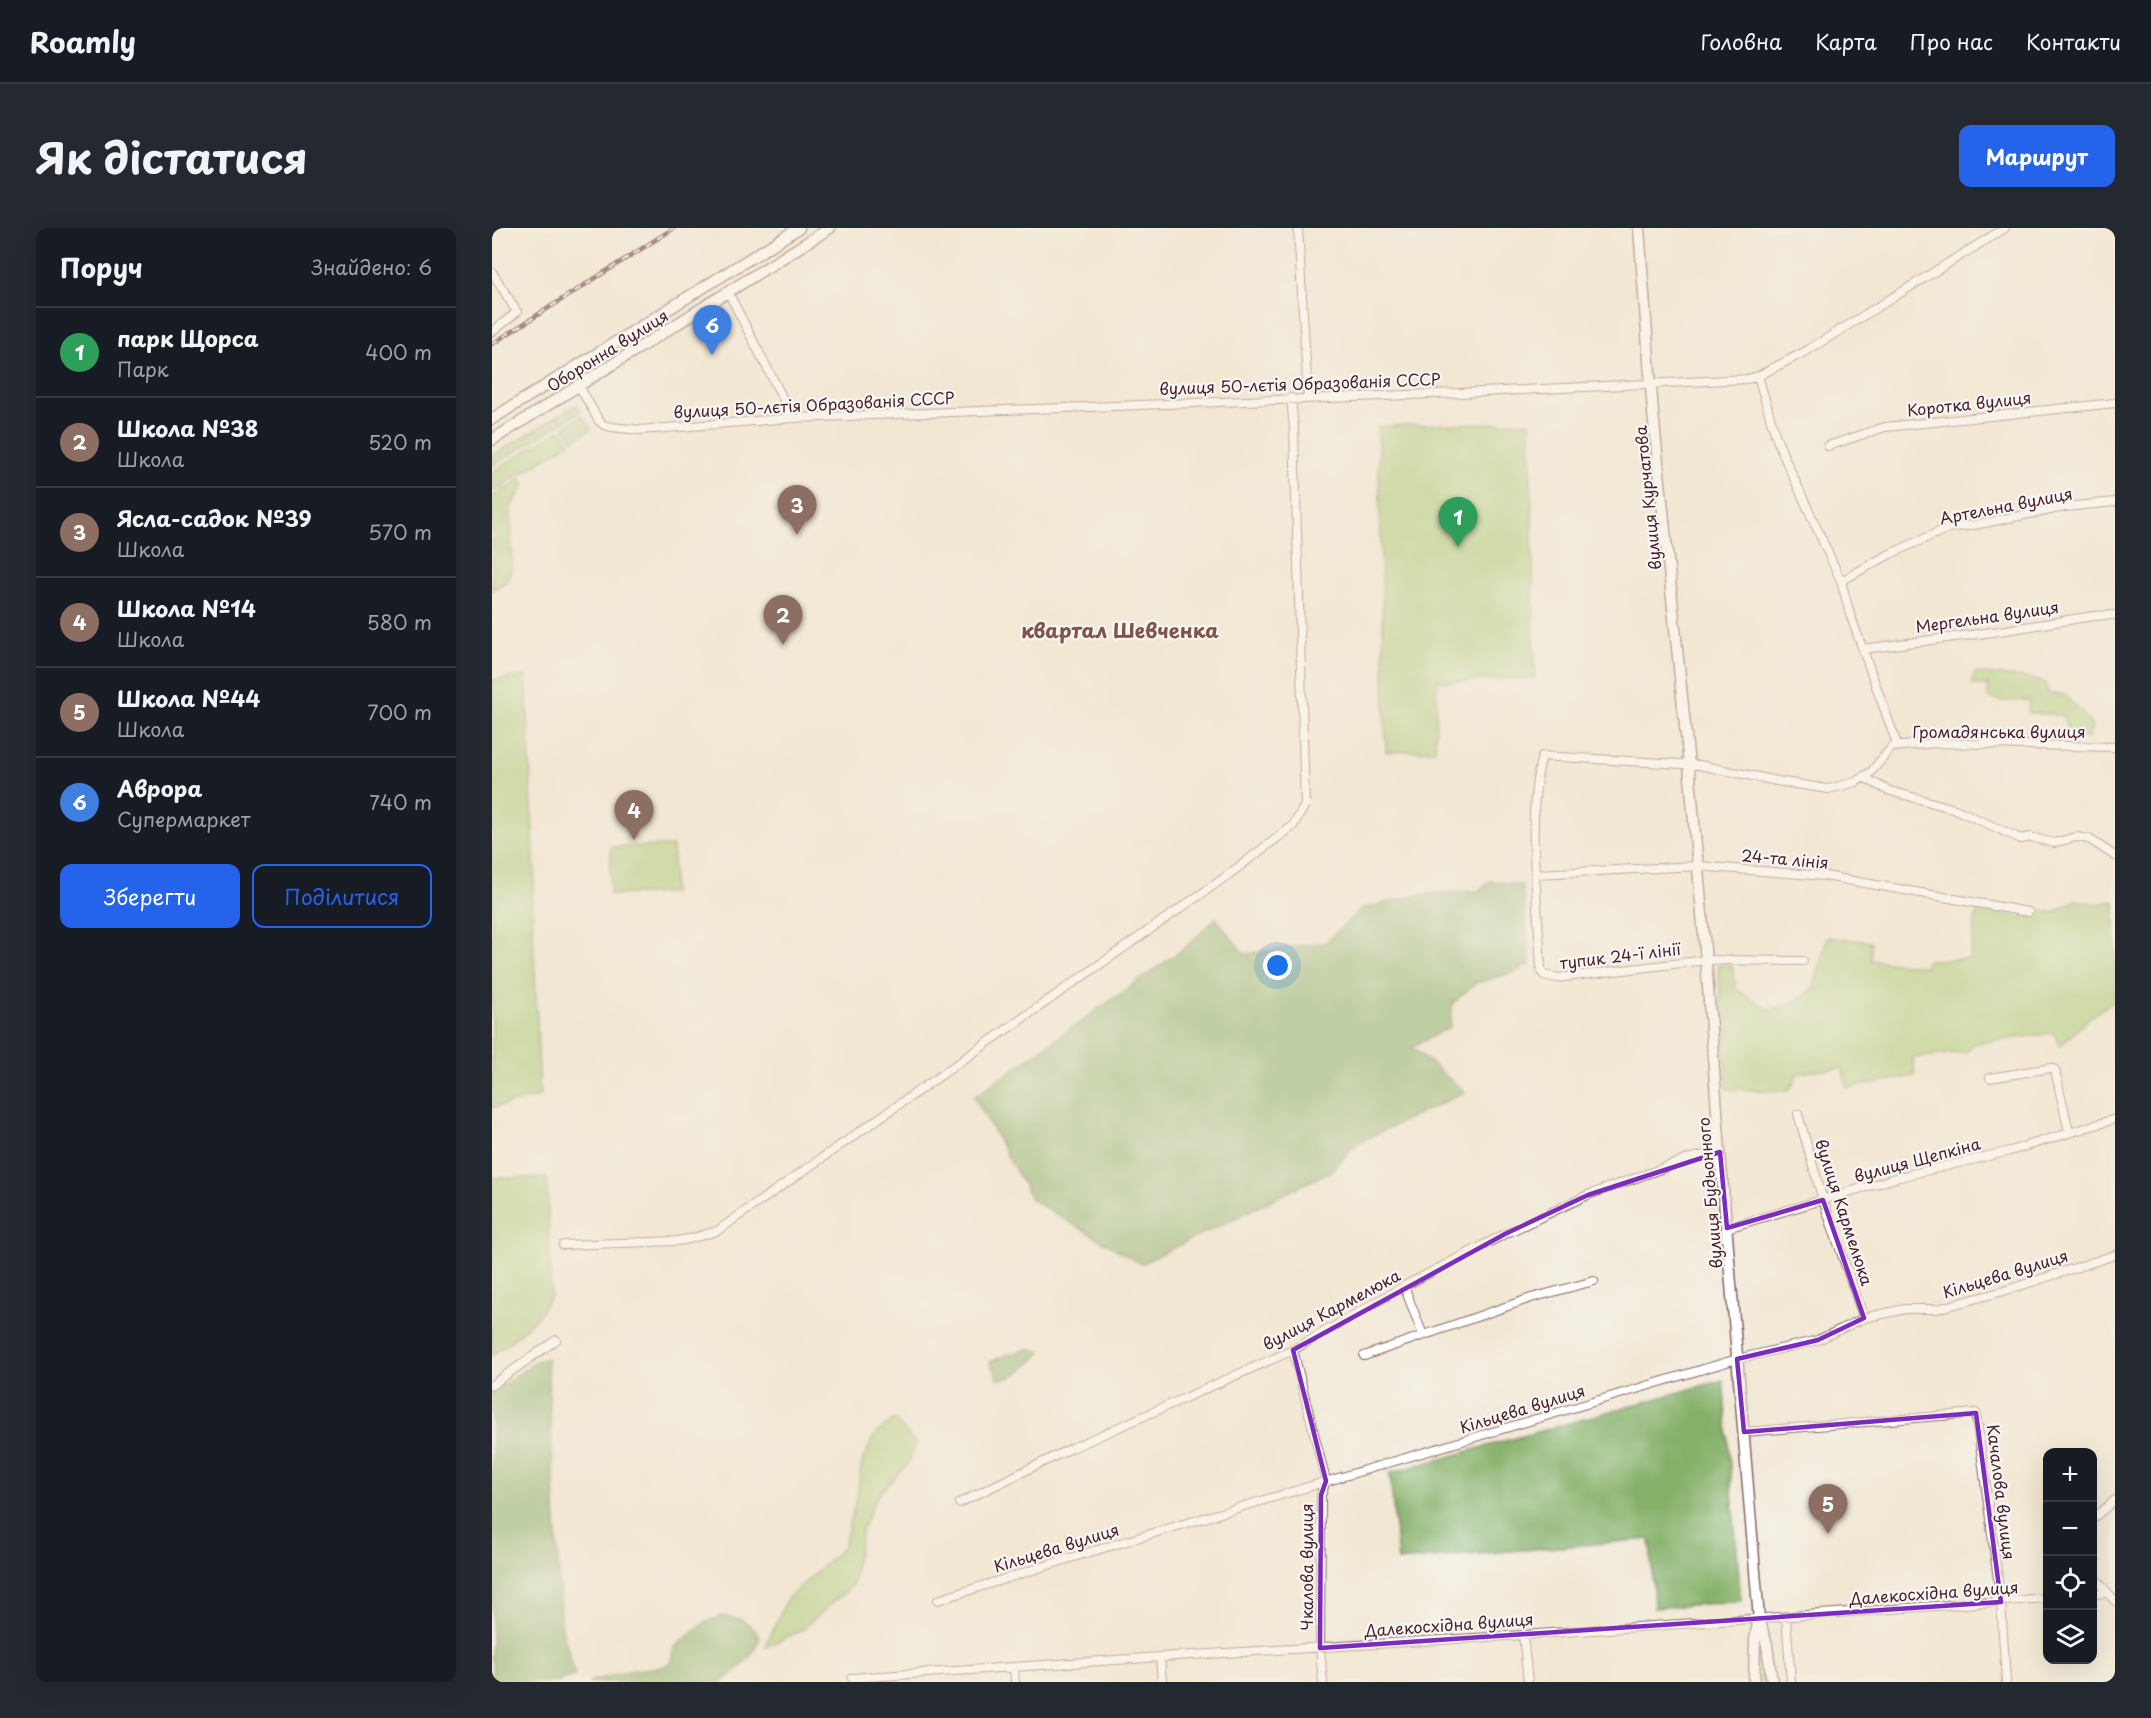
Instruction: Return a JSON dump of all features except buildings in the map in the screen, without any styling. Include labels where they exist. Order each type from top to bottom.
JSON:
[{"type":"main road","name":"Оборонна вулиця","points":[[492,419],[799,228]]},
{"type":"main road","name":"Оборонна вулиця","points":[[492,440],[830,228]]},
{"type":"main road","name":"вулиця Курчатова","points":[[1639,228],[1653,384],[1653,412],[1689,765]]},
{"type":"main road","name":"вулиця Будьонного","points":[[1689,765],[1759,1619],[1767,1646],[1772,1682]]},
{"type":"main road","name":"вулиця Будьонного","points":[[1754,1682],[1755,1640],[1759,1619]]},
{"type":"street","points":[[1298,228],[1308,397]]},
{"type":"street","name":"вулиця 50-лєтія Образованія СССР","points":[[578,384],[599,421],[604,425],[640,430],[793,418],[1748,379],[1808,350],[2005,228]]},
{"type":"street","points":[[492,272],[517,312],[492,332]]},
{"type":"street","points":[[728,292],[793,418]]},
{"type":"street","points":[[1758,376],[1786,461],[1841,581],[1898,747]]},
{"type":"street","points":[[563,1245],[677,1241],[717,1231],[1224,878],[1293,826],[1305,805],[1291,398]]},
{"type":"street","name":"Коротка вулиця","points":[[1828,446],[1886,427],[2115,403]]},
{"type":"street","name":"Артельна вулиця","points":[[1841,581],[1890,554],[1948,528],[2065,507],[2115,502]]},
{"type":"street","name":"Мергельна вулиця","points":[[1863,649],[2094,616],[2115,615]]},
{"type":"street","name":"Громадянська вулиця","points":[[1536,874],[1535,798],[1542,756],[1699,765],[1828,789],[1856,782],[1872,772],[1892,747],[1936,743],[2115,747]]},
{"type":"street","points":[[1863,777],[1887,790],[1955,809],[2021,839],[2030,837],[2054,843],[2076,837],[2089,839],[2115,856]]},
{"type":"street","name":"24-та лінія","points":[[1536,874],[1697,866],[1825,876],[2028,912]]},
{"type":"street","name":"тупик 24-ї лінії","points":[[1536,874],[1541,971],[1544,975],[1557,978],[1706,960],[1803,961]]},
{"type":"street","points":[[1990,1078],[2051,1068],[2055,1070],[2069,1132]]},
{"type":"street","name":"вулиця Кармелюка","points":[[1798,1114],[1823,1200],[1864,1318]]},
{"type":"street","name":"вулиця Щепкіна","points":[[1726,1228],[1899,1177],[2010,1151],[2115,1119]]},
{"type":"street","name":"вулиця Кармелюка","points":[[959,1503],[1072,1448],[1293,1350],[1404,1286],[1505,1233],[1588,1195],[1691,1158],[1720,1152]]},
{"type":"street","name":"Кільцева вулиця","points":[[938,1600],[1326,1481],[1737,1359],[1818,1340],[1864,1318],[1905,1309],[1937,1309],[2004,1291],[2115,1255]]},
{"type":"street","points":[[1364,1356],[1531,1298],[1594,1281]]},
{"type":"street","points":[[1404,1286],[1423,1335]]},
{"type":"street","points":[[492,1385],[556,1340]]},
{"type":"street","name":"Чкалова вулиця","points":[[1293,1350],[1326,1481],[1321,1495],[1320,1648],[1323,1682]]},
{"type":"street","name":"Качалова вулиця","points":[[1744,1432],[1977,1413],[2001,1602],[2006,1682]]},
{"type":"street","points":[[2097,1515],[2115,1500]]},
{"type":"street","points":[[2097,1581],[2115,1601]]},
{"type":"street","points":[[2097,1594],[2108,1593]]},
{"type":"street","name":"Далекосхідна вулиця","points":[[852,1678],[866,1679],[1160,1657],[1523,1635],[2043,1598]]},
{"type":"street","points":[[1786,1617],[1791,1682]]},
{"type":"street","points":[[1523,1635],[1528,1682]]},
{"type":"street","points":[[1160,1657],[1162,1682]]},
{"type":"street","points":[[1014,1667],[1015,1682]]},
{"type":"highlighted area","points":[[1720,1152],[1727,1228],[1823,1200],[1864,1318],[1818,1340],[1737,1359],[1744,1432],[1976,1413],[2001,1602],[1320,1648],[1321,1495],[1326,1481],[1293,1350],[1505,1234],[1588,1195]]},
{"type":"green space","points":[[576,405],[581,411],[492,466],[492,456]]},
{"type":"green space","points":[[582,416],[591,429],[573,440],[564,427]]},
{"type":"green space","points":[[1530,422],[1535,678],[1437,682],[1435,750],[1386,752],[1378,426]]},
{"type":"green space","points":[[560,430],[570,443],[492,492],[492,472]]},
{"type":"green space","points":[[521,479],[525,484],[511,506],[512,568],[507,581],[492,590],[492,497]]},
{"type":"green space","points":[[1975,673],[2028,678],[2046,683],[2048,693],[2064,695],[2082,712],[2092,727],[2088,738],[2070,738],[2063,715],[2028,713],[2029,700],[2002,701],[1988,698],[1988,685],[1972,685]]},
{"type":"green space","points":[[526,676],[535,875],[532,900],[540,1096],[492,1108],[492,680]]},
{"type":"green space","points":[[673,846],[673,893],[610,895],[611,847]]},
{"type":"green space","points":[[1491,881],[1522,885],[1530,964],[1516,972],[1476,983],[1453,1003],[1450,1027],[1412,1047],[1465,1092],[1359,1142],[1331,1171],[1141,1264],[1032,1200],[974,1097],[1186,947],[1216,918],[1244,954],[1326,942],[1361,909],[1423,894],[1477,891]]},
{"type":"green space","points":[[2076,900],[2097,904],[2115,901],[2115,1001],[2091,1016],[2060,1046],[2054,1033],[1976,1043],[1966,1052],[1913,1058],[1915,1076],[1847,1088],[1842,1068],[1797,1073],[1794,1084],[1787,1091],[1727,1089],[1718,965],[1732,966],[1736,989],[1768,1010],[1790,1004],[1814,989],[1827,937],[1871,942],[1871,960],[1923,966],[1928,960],[1970,959],[1977,909],[2029,918],[2033,908],[2054,913]]},
{"type":"green space","points":[[492,1178],[547,1178],[551,1296],[537,1317],[492,1355]]},
{"type":"green space","points":[[1031,1348],[1041,1352],[1016,1374],[998,1379],[990,1362]]},
{"type":"green space","points":[[547,1358],[562,1629],[575,1675],[556,1682],[492,1682],[492,1393],[536,1361]]},
{"type":"green space","points":[[1723,1380],[1741,1601],[1654,1608],[1650,1539],[1398,1561],[1390,1473]]},
{"type":"green space","points":[[894,1419],[916,1444],[909,1462],[877,1496],[862,1529],[852,1585],[802,1630],[765,1647],[787,1599],[843,1547],[857,1496],[862,1462],[874,1436]]},
{"type":"green space","points":[[720,1616],[743,1620],[760,1637],[754,1651],[743,1665],[722,1682],[589,1682],[632,1670],[662,1667],[672,1662],[674,1648],[703,1624]]},
{"type":"green space","points":[[1758,1639],[1761,1640],[1766,1682],[1760,1682]]},
{"type":"railway","points":[[492,344],[674,228]]},
{"type":"place","name":"Аврора","points":[[712,355]]},
{"type":"place","name":"Ясла-садок №39","points":[[797,535]]},
{"type":"place","name":"парк Щорса","points":[[1458,547]]},
{"type":"place","name":"Школа №38","points":[[783,645]]},
{"type":"place","name":"Школа №14","points":[[634,840]]},
{"type":"place","name":"Школа №44","points":[[1828,1534]]},
{"type":"district","name":"квартал Шевченка","points":[[1120,630]]}]
